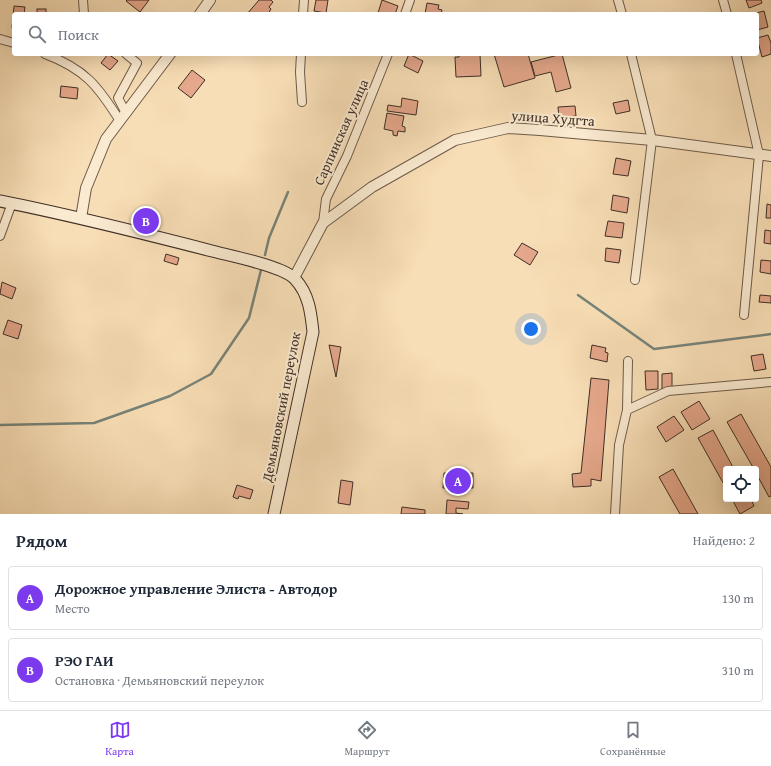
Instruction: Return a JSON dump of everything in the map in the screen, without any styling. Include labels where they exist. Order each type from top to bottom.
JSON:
[{"type":"main road","points":[[0,201],[81,218],[257,263],[294,278]]},
{"type":"main road","name":"Демьяновский переулок","points":[[274,514],[313,332],[312,314],[308,298],[294,278]]},
{"type":"street","points":[[83,0],[84,12]]},
{"type":"street","points":[[201,12],[210,0]]},
{"type":"street","points":[[303,12],[304,0]]},
{"type":"street","points":[[406,12],[410,0]]},
{"type":"street","points":[[618,0],[621,12]]},
{"type":"street","points":[[723,0],[726,12]]},
{"type":"street","points":[[0,39],[12,42]]},
{"type":"street","points":[[50,56],[63,61],[94,83],[120,121]]},
{"type":"street","points":[[126,113],[118,98],[137,63],[128,56]]},
{"type":"street","points":[[81,218],[86,188],[106,138],[169,56]]},
{"type":"street","points":[[301,56],[300,72],[302,102]]},
{"type":"street","name":"Сарпинская улица","points":[[323,223],[326,199],[347,156],[387,56]]},
{"type":"street","points":[[631,56],[652,140],[635,280]]},
{"type":"street","points":[[736,56],[759,155],[744,315]]},
{"type":"street","name":"улица Худгта","points":[[294,278],[323,223],[372,187],[454,140],[508,128],[652,140],[771,156]]},
{"type":"street","points":[[0,236],[12,203]]},
{"type":"street","points":[[615,514],[619,445],[627,410],[628,361]]},
{"type":"street","points":[[627,410],[668,391],[771,382]]},
{"type":"building","points":[[149,0],[140,12],[126,1]]},
{"type":"building","points":[[259,0],[271,0],[273,2],[269,7],[271,9],[269,12],[249,12]]},
{"type":"building","points":[[316,0],[328,0],[326,12],[314,11]]},
{"type":"building","points":[[382,0],[398,6],[396,12],[378,12]]},
{"type":"building","points":[[746,0],[761,0],[762,3],[749,8]]},
{"type":"building","points":[[427,3],[439,5],[438,9],[442,10],[442,12],[425,12]]},
{"type":"building","points":[[14,6],[25,7],[24,12],[13,12]]},
{"type":"building","points":[[37,9],[46,9],[46,12],[37,12]]},
{"type":"building","points":[[764,11],[768,27],[759,29],[759,12]]},
{"type":"building","points":[[768,35],[771,43],[771,54],[762,57],[759,46],[759,37]]},
{"type":"building","points":[[106,56],[111,56],[118,61],[110,70],[101,63]]},
{"type":"building","points":[[408,56],[413,56],[423,61],[418,73],[404,66]]},
{"type":"building","points":[[480,56],[481,76],[456,77],[455,57]]},
{"type":"building","points":[[495,56],[529,56],[535,78],[504,87]]},
{"type":"building","points":[[554,56],[563,56],[571,88],[556,92],[551,72],[535,76],[531,62]]},
{"type":"building","points":[[192,70],[205,80],[191,98],[178,88]]},
{"type":"building","points":[[61,86],[78,88],[77,99],[60,97]]},
{"type":"building","points":[[402,98],[418,101],[416,115],[387,111],[388,105],[401,107]]},
{"type":"building","points":[[628,100],[630,111],[616,114],[613,103]]},
{"type":"building","points":[[575,106],[576,116],[559,118],[558,107]]},
{"type":"building","points":[[387,113],[404,116],[402,126],[405,127],[405,132],[398,131],[397,136],[393,135],[393,131],[384,129]]},
{"type":"building","points":[[616,158],[631,161],[628,176],[613,174]]},
{"type":"building","points":[[613,195],[629,198],[627,213],[611,210]]},
{"type":"building","points":[[767,204],[771,205],[771,218],[766,218]]},
{"type":"building","points":[[608,221],[624,223],[622,238],[605,236]]},
{"type":"building","points":[[765,230],[771,231],[771,244],[764,243]]},
{"type":"building","points":[[522,243],[538,252],[530,265],[514,255]]},
{"type":"building","points":[[606,248],[621,250],[619,263],[605,261]]},
{"type":"building","points":[[166,254],[179,258],[177,265],[164,261]]},
{"type":"building","points":[[761,260],[771,261],[771,274],[760,272]]},
{"type":"building","points":[[2,282],[16,288],[12,299],[0,294]]},
{"type":"building","points":[[760,295],[771,296],[771,303],[759,302]]},
{"type":"building","points":[[8,320],[22,325],[18,339],[3,334]]},
{"type":"building","points":[[329,345],[341,347],[336,377]]},
{"type":"building","points":[[592,345],[606,348],[605,352],[608,353],[607,362],[590,358]]},
{"type":"building","points":[[763,354],[766,369],[754,371],[751,356]]},
{"type":"building","points":[[645,371],[658,371],[658,389],[646,390]]},
{"type":"building","points":[[672,373],[672,389],[662,389],[662,374]]},
{"type":"building","points":[[591,378],[609,380],[601,481],[591,479],[591,486],[573,487],[572,474],[581,473]]},
{"type":"building","points":[[699,401],[710,419],[692,430],[681,412]]},
{"type":"building","points":[[741,414],[771,467],[771,496],[769,497],[759,479],[759,466],[752,466],[727,422]]},
{"type":"building","points":[[674,416],[684,430],[666,442],[657,427]]},
{"type":"building","points":[[713,430],[732,466],[723,466],[723,483],[698,438]]},
{"type":"building","points":[[673,469],[698,514],[680,514],[659,477]]},
{"type":"building","points":[[444,473],[473,473],[473,488],[443,488]]},
{"type":"building","points":[[341,480],[353,482],[350,505],[338,503]]},
{"type":"building","points":[[237,485],[253,490],[250,499],[239,496],[238,499],[233,497]]},
{"type":"building","points":[[447,500],[469,502],[468,509],[456,508],[456,513],[463,514],[446,514]]},
{"type":"building","points":[[734,502],[752,502],[754,506],[740,514]]},
{"type":"building","points":[[402,507],[425,510],[425,514],[401,514]]},
{"type":"waterway","points":[[265,255],[269,238],[288,192]]},
{"type":"waterway","points":[[0,425],[94,423],[170,396],[211,374],[249,318],[261,270]]},
{"type":"waterway","points":[[578,295],[654,349],[771,334]]},
{"type":"place","name":"РЭО ГАИ","points":[[146,221]]},
{"type":"place","name":"Дорожное управление Элиста - Автодор","points":[[458,481]]}]
